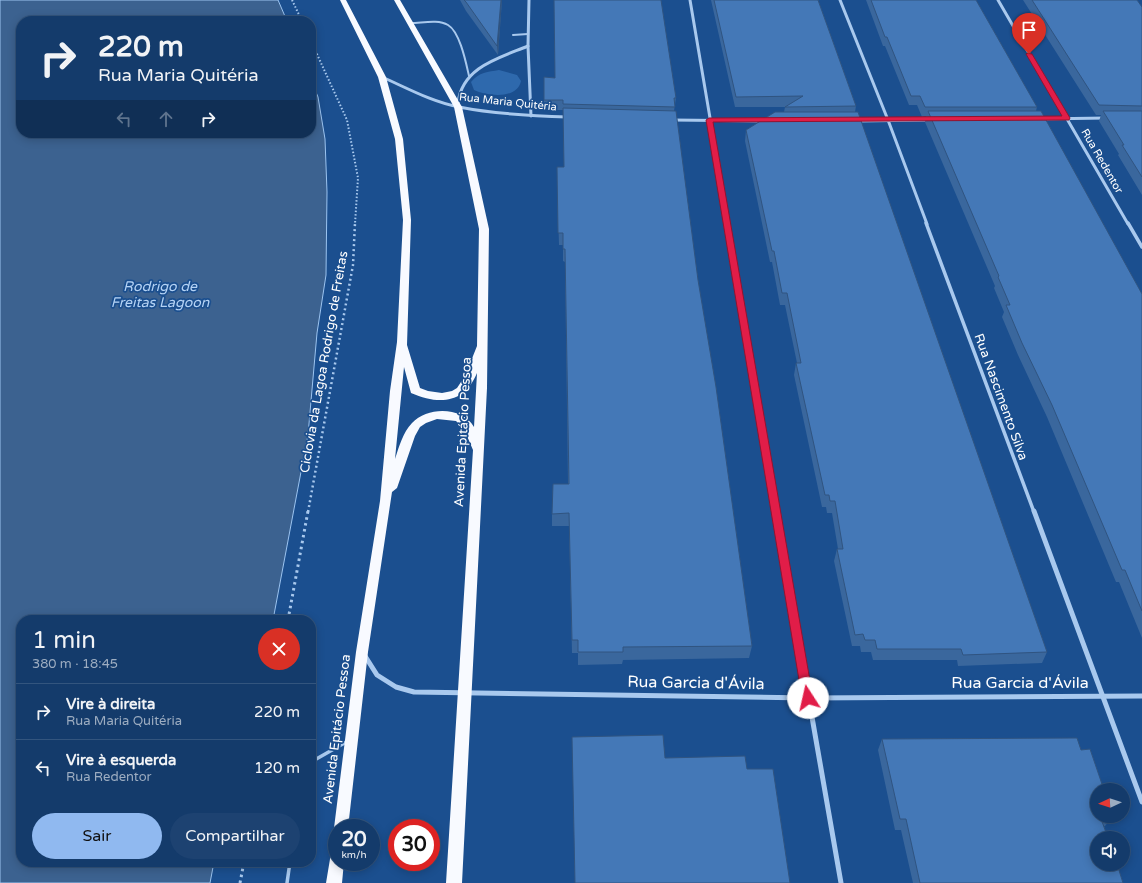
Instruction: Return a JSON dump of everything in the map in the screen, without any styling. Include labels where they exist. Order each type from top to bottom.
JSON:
[{"type":"highway","name":"Avenida Epitácio Pessoa","points":[[342,819],[362,652],[386,501],[402,342],[407,220],[399,139],[382,76],[343,0]]},
{"type":"highway","name":"Avenida Epitácio Pessoa","points":[[397,0],[458,107],[484,229],[484,340],[454,883]]},
{"type":"highway","points":[[402,342],[415,390],[426,395],[437,397],[457,393],[466,386],[484,340]]},
{"type":"highway","points":[[386,501],[413,428],[424,420],[434,416],[459,418],[466,423],[478,449]]},
{"type":"highway","points":[[334,883],[336,871]]},
{"type":"street","points":[[529,0],[528,46],[531,116]]},
{"type":"street","points":[[690,0],[709,120],[841,883]]},
{"type":"street","name":"Rua Nascimento Silva","points":[[840,0],[888,120],[1142,802]]},
{"type":"street","name":"Rua Redentor","points":[[998,0],[1142,247]]},
{"type":"street","points":[[458,107],[457,94],[465,79],[478,68],[528,46]]},
{"type":"street","name":"Rua Maria Quitéria","points":[[382,76],[435,100],[458,107],[531,116],[570,117]]},
{"type":"street","points":[[1036,119],[1112,118]]},
{"type":"street","points":[[670,120],[773,121]]},
{"type":"street","points":[[852,121],[934,120]]},
{"type":"street","name":"Rua Garcia d'Ávila","points":[[362,652],[377,675],[396,687],[414,692],[808,698],[1142,696]]},
{"type":"lane","points":[[410,23],[441,23],[449,25],[457,38],[469,76]]},
{"type":"lane","points":[[513,35],[528,34]]},
{"type":"lane","points":[[457,38],[462,38]]},
{"type":"lane","points":[[316,759],[352,739]]},
{"type":"lane","points":[[287,883],[289,867]]},
{"type":"path","points":[[292,0],[300,16]]},
{"type":"path","name":"Ciclovia da Lagoa Rodrigo de Freitas","points":[[289,615],[353,265],[358,178],[347,120],[316,52]]},
{"type":"path","points":[[240,883],[243,867]]},
{"type":"shaded area","points":[[499,70],[517,75],[521,81],[514,91],[508,94],[494,95],[474,90],[471,82],[477,76]]},
{"type":"water","name":"Rodrigo de Freitas Lagoon","points":[[0,0],[278,0],[285,16],[16,16],[16,138],[316,138],[316,92],[325,139],[327,192],[326,275],[317,333],[308,435],[274,615],[16,615],[16,867],[213,867],[210,883],[0,883]]},
{"type":"building","points":[[464,0],[501,0],[497,46],[466,2]]},
{"type":"building","points":[[554,0],[661,0],[676,98],[674,98],[675,107],[563,104],[563,100],[544,100],[544,77],[555,78]]},
{"type":"building","points":[[714,0],[818,0],[856,106],[785,107],[803,96],[736,97]]},
{"type":"building","points":[[871,0],[976,0],[1037,107],[925,107],[920,96],[911,96],[887,37],[885,37]]},
{"type":"building","points":[[1032,0],[1137,0],[1142,7],[1142,106],[1099,105]]},
{"type":"building","points":[[563,108],[676,111],[698,280],[716,387],[752,646],[623,647],[623,652],[578,652],[578,640],[572,640],[569,513],[552,514],[553,484],[569,484],[565,249],[563,249],[563,233],[558,233],[557,167],[564,167]]},
{"type":"building","points":[[928,111],[1041,111],[1142,294],[1142,611],[1125,570],[1122,570],[1052,405],[1022,343],[1006,305],[1010,305],[998,277],[999,276]]},
{"type":"building","points":[[1103,111],[1142,111],[1142,177],[1122,145],[1124,145]]},
{"type":"building","points":[[775,112],[858,112],[1047,652],[963,655],[961,649],[877,649],[875,640],[865,640],[863,634],[855,635],[837,549],[843,549],[835,501],[830,501],[829,495],[825,495],[796,363],[801,363],[787,293],[782,293],[774,251],[772,251],[746,130]]},
{"type":"building","points":[[663,735],[665,758],[745,756],[747,769],[773,769],[790,883],[575,883],[572,737]]},
{"type":"building","points":[[1077,738],[1081,750],[1090,749],[1102,783],[1090,783],[1090,823],[1103,823],[1105,831],[1090,831],[1090,871],[1119,871],[1123,883],[920,883],[906,819],[900,819],[882,739]]},
{"type":"route","points":[[808,698],[709,120],[860,121],[1067,118],[1029,54]]}]
